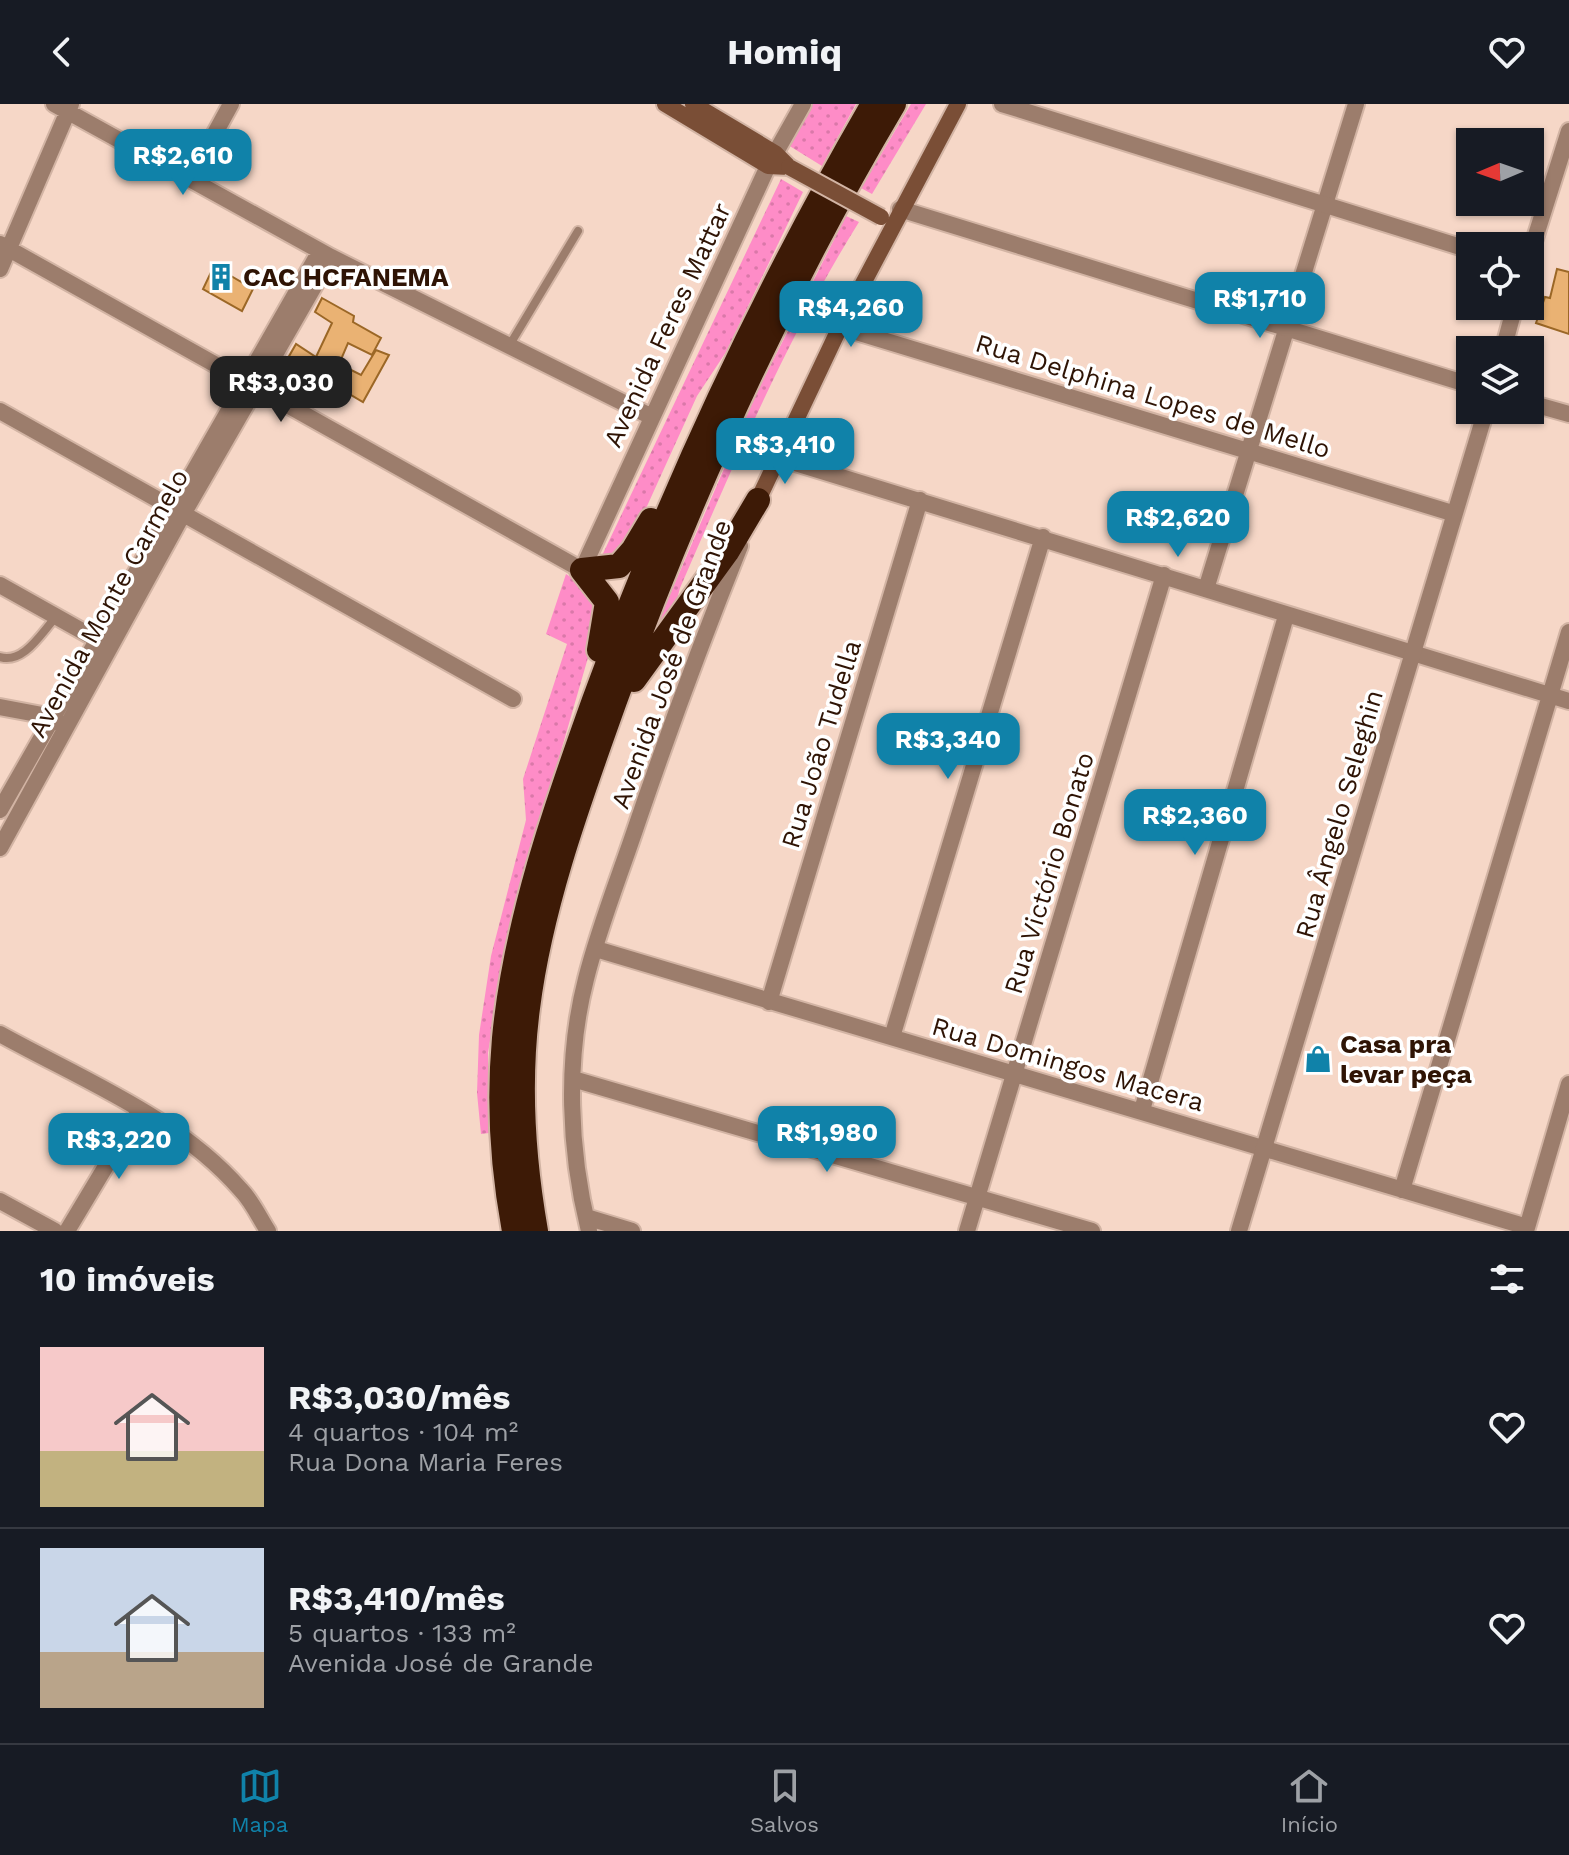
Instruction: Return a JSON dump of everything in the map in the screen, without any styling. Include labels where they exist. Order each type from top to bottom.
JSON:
[{"type":"highway","points":[[536,1231],[522,1117],[528,1005],[582,764],[623,621],[706,420],[779,275],[873,104]]},
{"type":"highway","points":[[514,1231],[501,1117],[504,1038],[520,942],[582,764],[732,415],[787,300],[894,104]]},
{"type":"highway","points":[[582,570],[609,568],[625,561],[644,533],[688,443],[706,420]]},
{"type":"highway","points":[[582,764],[644,663],[727,552],[758,500]]},
{"type":"highway","points":[[582,570],[603,594],[607,613],[582,764]]},
{"type":"main road","points":[[665,104],[892,217]]},
{"type":"main road","points":[[693,104],[771,159]]},
{"type":"main road","name":"Avenida José de Grande","points":[[758,500],[892,217],[958,104]]},
{"type":"street","points":[[190,179],[231,104]]},
{"type":"street","name":"Avenida Feres Mattar","points":[[582,570],[650,416],[771,159],[803,104]]},
{"type":"street","points":[[1002,104],[1456,246]]},
{"type":"street","points":[[1206,589],[1356,104]]},
{"type":"street","points":[[0,269],[4,246],[65,107],[325,254],[650,416]]},
{"type":"street","points":[[1537,232],[1569,131]]},
{"type":"street","points":[[892,217],[1286,325],[1456,380]]},
{"type":"street","points":[[4,246],[582,570]]},
{"type":"street","name":"Avenida Monte Carmelo","points":[[0,848],[65,730],[104,644],[325,254]]},
{"type":"street","name":"Rua Delphina Lopes de Mello","points":[[840,327],[1249,448],[1452,513]]},
{"type":"street","points":[[1544,407],[1569,414]]},
{"type":"street","points":[[0,411],[177,514],[513,699]]},
{"type":"street","name":"Rua Ângelo Seleghin","points":[[1239,1231],[1452,513],[1481,424]]},
{"type":"street","points":[[776,457],[1569,701]]},
{"type":"street","name":"Avenida José de Grande","points":[[587,1224],[577,1172],[573,1079],[585,980],[685,683],[758,500]]},
{"type":"street","name":"Rua João Tudella","points":[[769,1002],[920,500]]},
{"type":"street","points":[[892,1037],[1043,537]]},
{"type":"street","name":"Rua Victório Bonato","points":[[967,1231],[1164,575]]},
{"type":"street","points":[[0,585],[104,644]]},
{"type":"street","points":[[1142,1110],[1286,616]]},
{"type":"street","points":[[1402,1190],[1569,632]]},
{"type":"street","name":"Avenida Monte Carmelo","points":[[0,810],[53,717],[104,644]]},
{"type":"street","points":[[0,707],[53,717],[65,730]]},
{"type":"street","name":"Rua Domingos Macera","points":[[596,949],[1266,1147],[1527,1229]]},
{"type":"street","points":[[0,1034],[170,1129],[215,1162],[243,1192],[268,1231]]},
{"type":"street","points":[[573,1079],[1092,1231]]},
{"type":"street","points":[[1527,1229],[1569,1084]]},
{"type":"street","points":[[67,1231],[139,1111]]},
{"type":"street","points":[[0,1201],[55,1231]]},
{"type":"street","points":[[587,1224],[632,1231]]},
{"type":"lane","points":[[508,347],[578,231]]},
{"type":"lane","points":[[0,657],[12,660],[20,656],[57,616]]},
{"type":"shaded area","points":[[808,104],[856,104],[822,166],[788,145]]},
{"type":"shaded area","points":[[911,104],[926,104],[872,194],[861,188]]},
{"type":"shaded area","points":[[781,179],[803,192],[726,352],[697,396],[628,548],[598,564]]},
{"type":"shaded area","points":[[846,216],[859,222],[808,310],[763,402],[680,588],[674,610],[651,639],[756,394]]},
{"type":"shaded area","points":[[566,574],[592,591],[598,623],[507,938],[488,1053],[489,1133],[481,1134],[477,1093],[479,1035],[491,956],[526,820],[523,779],[567,644],[546,634]]},
{"type":"building","name":"CAC HCFANEMA","points":[[214,266],[253,289],[242,311],[203,289]]},
{"type":"building","points":[[1557,269],[1569,272],[1569,334],[1536,323],[1537,320],[1544,320],[1544,300],[1545,297],[1550,298]]},
{"type":"building","points":[[322,298],[354,316],[353,322],[381,338],[372,355],[348,343],[339,364],[361,375],[376,350],[389,355],[363,402],[288,358],[296,344],[316,357],[332,323],[315,312]]},
{"type":"place","name":"CAC HCFANEMA","points":[[221,277]]},
{"type":"place","name":"Casa pra levar peça","points":[[1318,1059]]}]
